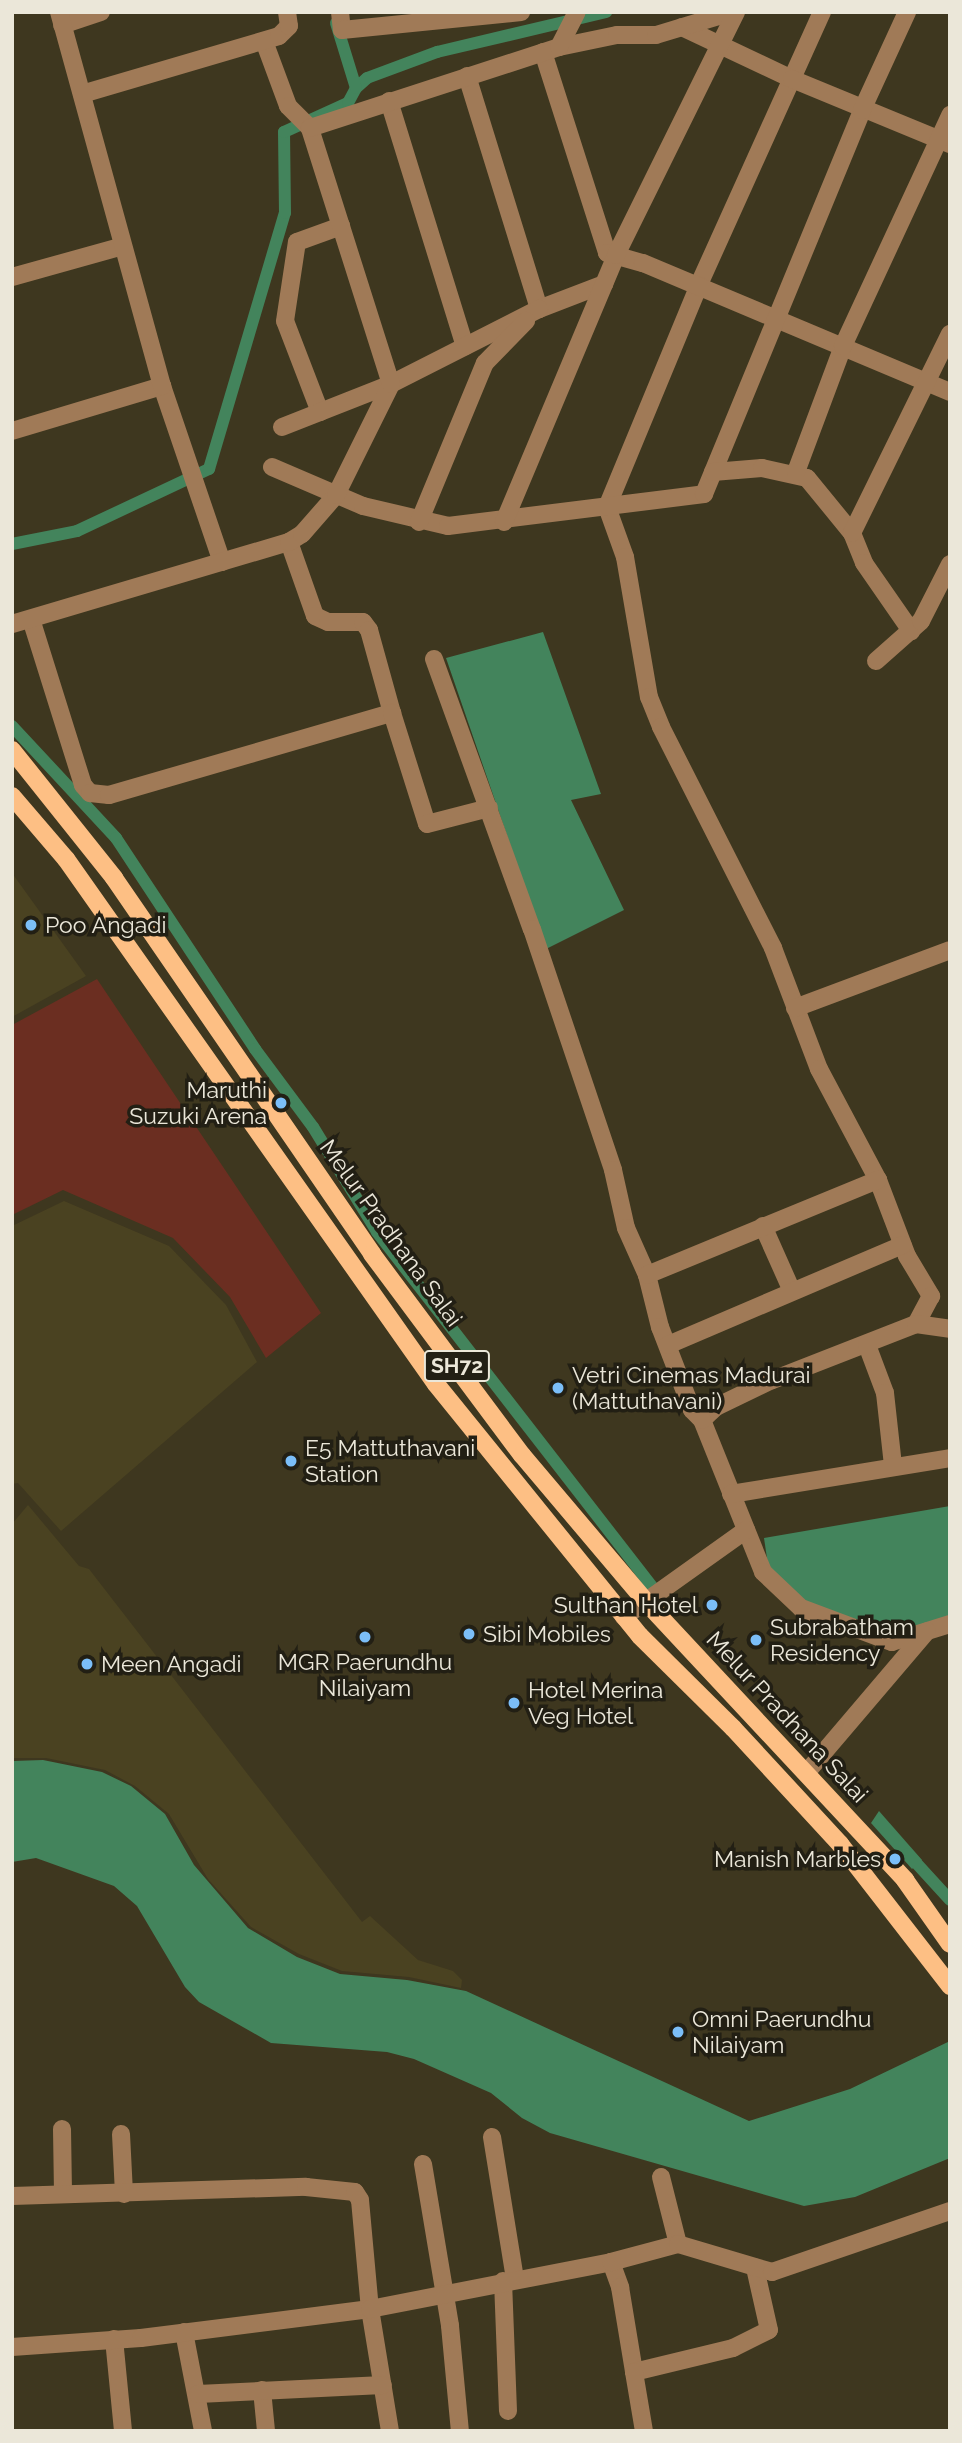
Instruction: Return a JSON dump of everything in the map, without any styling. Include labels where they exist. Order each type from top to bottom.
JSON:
[{"type":"main road","name":"Melur Pradhana Salai","points":[[12,750],[114,878],[372,1254],[522,1455],[647,1603],[807,1772],[905,1880],[946,1930]]},
{"type":"main road","name":"Melur Pradhana Salai","points":[[12,796],[66,859],[425,1370],[624,1617],[840,1844],[950,1986]]},
{"type":"main road","points":[[916,1941],[946,1930]]},
{"type":"street","points":[[101,12],[61,18],[162,386],[222,562]]},
{"type":"street","points":[[82,94],[285,33],[289,26],[287,12]]},
{"type":"street","points":[[340,12],[342,30],[382,19],[513,13]]},
{"type":"street","points":[[303,121],[389,102],[551,50],[682,27],[734,12]]},
{"type":"street","points":[[504,522],[616,255],[734,12]]},
{"type":"street","points":[[822,12],[699,285],[607,507],[625,557],[649,697],[717,843],[773,948],[819,1069],[878,1180],[903,1245],[930,1296],[916,1324]]},
{"type":"street","points":[[272,467],[336,495],[419,522],[448,526],[504,522],[704,494],[862,110],[907,12]]},
{"type":"street","points":[[551,50],[574,18]]},
{"type":"street","points":[[682,27],[862,110],[944,141]]},
{"type":"street","points":[[12,624],[289,542],[302,534],[336,495],[391,384],[341,226],[303,121],[264,41]]},
{"type":"street","points":[[551,50],[607,253],[699,285],[950,392]]},
{"type":"street","points":[[467,76],[539,309]]},
{"type":"street","points":[[389,102],[465,346]]},
{"type":"street","points":[[796,472],[843,346],[944,141],[950,115]]},
{"type":"street","points":[[320,412],[285,321],[297,242],[341,226]]},
{"type":"street","points":[[12,277],[123,246]]},
{"type":"street","points":[[282,427],[391,384],[539,309],[604,284]]},
{"type":"street","points":[[419,522],[485,363],[539,309]]},
{"type":"street","points":[[852,533],[929,383],[950,334]]},
{"type":"street","points":[[12,431],[162,386]]},
{"type":"street","points":[[713,472],[762,468],[796,472],[816,486],[852,533],[864,563],[911,631]]},
{"type":"street","points":[[289,542],[315,616],[328,622],[363,622],[369,630],[427,824],[489,808]]},
{"type":"street","points":[[876,661],[911,631],[936,597],[950,564]]},
{"type":"street","points":[[30,619],[83,785],[98,796],[392,713]]},
{"type":"street","points":[[434,659],[489,808],[613,1170],[626,1228],[647,1275],[668,1345],[692,1410],[702,1420],[763,1572],[801,1608],[892,1642],[950,1624]]},
{"type":"street","points":[[794,1007],[950,950]]},
{"type":"street","points":[[647,1275],[878,1180]]},
{"type":"street","points":[[763,1226],[792,1292]]},
{"type":"street","points":[[668,1345],[903,1245]]},
{"type":"street","points":[[702,1420],[716,1407],[772,1380],[916,1324],[950,1329]]},
{"type":"street","points":[[867,1345],[885,1393],[893,1466]]},
{"type":"street","points":[[731,1494],[950,1458]]},
{"type":"street","points":[[624,1617],[746,1530]]},
{"type":"street","points":[[807,1772],[927,1631]]},
{"type":"street","points":[[62,2129],[63,2193]]},
{"type":"street","points":[[121,2134],[124,2194]]},
{"type":"street","points":[[492,2137],[509,2280],[508,2411]]},
{"type":"street","points":[[423,2164],[445,2295],[460,2431]]},
{"type":"street","points":[[661,2177],[678,2244]]},
{"type":"street","points":[[12,2196],[306,2187],[355,2192],[360,2200],[370,2309],[390,2431]]},
{"type":"street","points":[[12,2347],[184,2332],[370,2309],[611,2262],[678,2244],[772,2272],[950,2211]]},
{"type":"street","points":[[611,2262],[620,2287],[644,2431]]},
{"type":"street","points":[[634,2372],[733,2348],[769,2330],[755,2268]]},
{"type":"street","points":[[184,2332],[203,2431]]},
{"type":"street","points":[[114,2339],[122,2431]]},
{"type":"street","points":[[198,2394],[383,2385]]},
{"type":"street","points":[[262,2390],[266,2431]]},
{"type":"shaded area","points":[[543,632],[601,794],[571,800],[624,910],[546,949],[446,658]]},
{"type":"shaded area","name":"Poo Angadi","points":[[12,873],[86,976],[12,1017]]},
{"type":"shaded area","points":[[97,979],[321,1313],[266,1358],[230,1297],[173,1238],[63,1190],[12,1215],[12,1025]]},
{"type":"shaded area","points":[[64,1201],[169,1246],[226,1305],[257,1362],[61,1531],[18,1483],[12,1484],[12,1226]]},
{"type":"shaded area","name":"Meen Angadi","points":[[28,1505],[79,1566],[89,1569],[362,1922],[370,1916],[418,1960],[453,1971],[462,1980],[461,1988],[409,1977],[342,1971],[299,1954],[251,1927],[208,1879],[169,1814],[135,1786],[105,1770],[46,1758],[12,1758],[12,1524]]},
{"type":"shaded area","points":[[950,1506],[950,1615],[892,1636],[802,1601],[768,1565],[764,1538]]},
{"type":"shaded area","points":[[43,1760],[102,1772],[131,1786],[165,1814],[194,1865],[248,1928],[297,1957],[340,1974],[407,1980],[466,1991],[749,2121],[850,2089],[950,2041],[950,2158],[855,2197],[804,2206],[550,2133],[522,2118],[491,2093],[414,2059],[387,2052],[271,2043],[199,2002],[185,1987],[137,1906],[114,1886],[36,1858],[12,1862],[12,1761]]},
{"type":"shaded area","points":[[879,1811],[922,1860],[912,1869],[871,1823]]},
{"type":"waterway","points":[[356,88],[367,78],[437,52],[606,12]]},
{"type":"waterway","points":[[12,544],[77,531],[209,469],[285,213],[284,132],[348,103],[356,88],[336,23]]},
{"type":"waterway","points":[[12,726],[116,838],[255,1049],[313,1127],[377,1232],[655,1591]]},
{"type":"waterway","points":[[908,1854],[950,1900]]},
{"type":"place","name":"Poo Angadi","points":[[31,925]]},
{"type":"place","name":"Maruthi Suzuki Arena","points":[[281,1103]]},
{"type":"place","name":"Vetri Cinemas Madurai (Mattuthavani)","points":[[558,1388]]},
{"type":"place","name":"E5 Mattuthavani Station","points":[[291,1461]]},
{"type":"place","name":"Sulthan Hotel","points":[[712,1605]]},
{"type":"place","name":"Sibi Mobiles","points":[[469,1634]]},
{"type":"place","name":"MGR Paerundhu Nilaiyam","points":[[365,1637]]},
{"type":"place","name":"Subrabatham Residency","points":[[756,1640]]},
{"type":"place","name":"Meen Angadi","points":[[87,1664]]},
{"type":"place","name":"Hotel Merina Veg Hotel","points":[[514,1703]]},
{"type":"place","name":"Manish Marbles","points":[[895,1859]]},
{"type":"place","name":"Omni Paerundhu Nilaiyam","points":[[678,2032]]}]
